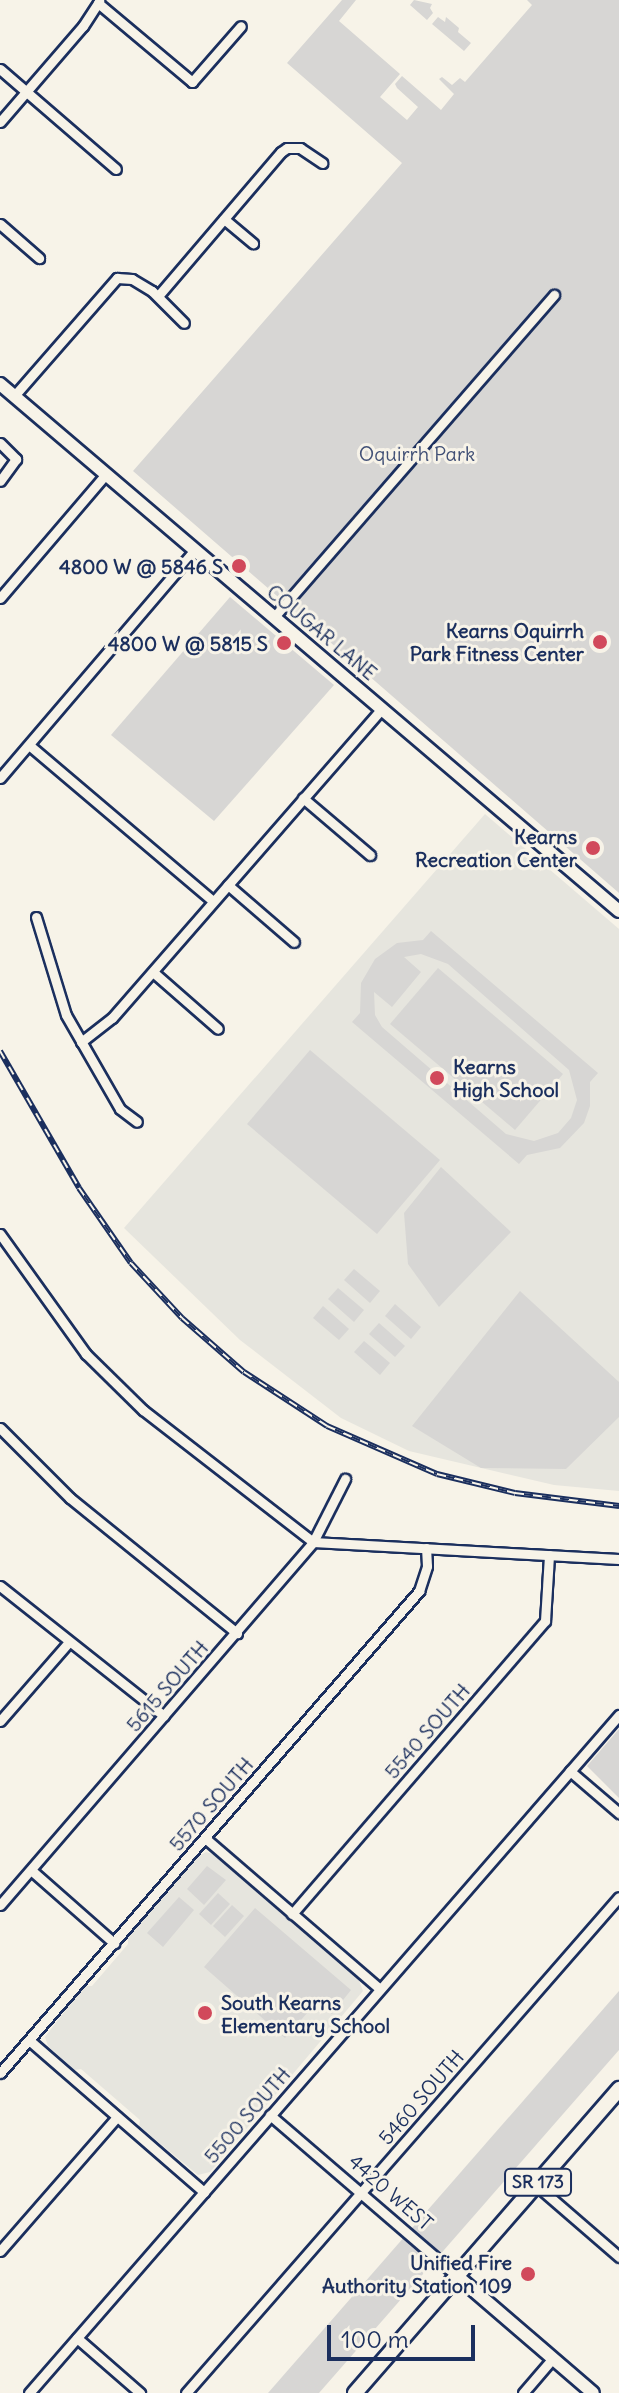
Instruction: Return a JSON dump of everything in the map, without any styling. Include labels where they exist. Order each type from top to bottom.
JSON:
[{"type":"main road","name":"COUGAR LANE","points":[[1,385],[619,911]]},
{"type":"main road","name":"SR 173","points":[[355,2393],[619,2089]]},
{"type":"main road","name":"4420 WEST","points":[[457,2276],[593,2393]]},
{"type":"street","points":[[0,122],[99,2],[192,82],[241,26]]},
{"type":"street","points":[[0,69],[116,169]]},
{"type":"street","points":[[158,296],[281,152],[294,147],[322,163]]},
{"type":"street","points":[[224,219],[253,243]]},
{"type":"street","points":[[0,224],[39,258]]},
{"type":"street","points":[[14,396],[117,278],[132,279],[158,296],[184,323]]},
{"type":"street","points":[[274,617],[554,295]]},
{"type":"street","points":[[0,443],[16,459],[0,481]]},
{"type":"street","points":[[0,598],[106,474]]},
{"type":"street","points":[[0,778],[195,550]]},
{"type":"street","points":[[81,1042],[101,1030],[382,709]]},
{"type":"street","points":[[29,745],[213,901]]},
{"type":"street","points":[[303,798],[370,855]]},
{"type":"street","points":[[228,885],[294,942]]},
{"type":"street","points":[[36,917],[61,1003],[120,1109],[137,1122]]},
{"type":"street","points":[[153,972],[218,1029]]},
{"type":"street","points":[[0,1234],[86,1354],[143,1410],[313,1542],[619,1559]]},
{"type":"street","points":[[0,1428],[70,1498],[237,1633]]},
{"type":"street","name":"5615 SOUTH","points":[[0,1905],[313,1542],[345,1479]]},
{"type":"street","name":"5570 SOUTH","points":[[0,2073],[419,1591],[427,1566],[426,1548]]},
{"type":"street","name":"5540 SOUTH","points":[[292,1914],[545,1621],[549,1555]]},
{"type":"street","points":[[0,1586],[164,1716]]},
{"type":"street","points":[[0,1721],[69,1642]]},
{"type":"street","name":"5500 SOUTH","points":[[29,2393],[619,1715]]},
{"type":"street","points":[[570,1771],[619,1813]]},
{"type":"street","points":[[205,1838],[380,1989]]},
{"type":"street","points":[[31,1870],[114,1943]]},
{"type":"street","name":"5460 SOUTH","points":[[186,2393],[619,1897]]},
{"type":"street","points":[[29,2040],[204,2192]]},
{"type":"street","name":"4420 WEST","points":[[270,2115],[457,2276]]},
{"type":"street","points":[[0,2251],[117,2117]]},
{"type":"street","points":[[536,2185],[619,2257]]},
{"type":"street","points":[[77,2338],[140,2393]]},
{"type":"street","points":[[523,2393],[553,2358]]},
{"type":"shaded area","name":"Kearns High School","points":[[485,814],[619,929],[619,1491],[554,1485],[409,1451],[341,1418],[240,1340],[124,1228]]},
{"type":"shaded area","name":"South Kearns Elementary School","points":[[206,1852],[216,1855],[358,1978],[363,1991],[210,2172],[198,2175],[139,2126],[140,2120],[81,2069],[74,2070],[48,2046],[45,2037],[84,1986],[92,1986],[128,1944],[128,1936],[196,1858]]},
{"type":"green space","name":"Oquirrh Park","points":[[342,0],[356,0],[339,21],[400,74],[380,97],[407,120],[418,107],[397,88],[395,84],[402,76],[441,110],[454,94],[439,79],[442,77],[452,85],[460,78],[465,82],[532,5],[527,0],[619,0],[619,893],[133,471],[402,163],[287,63]]},
{"type":"green space","points":[[414,0],[432,4],[430,8],[433,13],[427,20],[410,5]]},
{"type":"green space","points":[[438,17],[445,22],[446,17],[471,43],[464,51],[432,24]]},
{"type":"green space","points":[[230,597],[334,685],[214,821],[111,735]]},
{"type":"green space","points":[[431,931],[598,1073],[590,1082],[590,1106],[584,1123],[560,1148],[527,1155],[519,1164],[352,1022],[360,1013],[361,983],[375,959],[397,943],[423,940]],"holes":[[[421,954],[448,964],[569,1070],[577,1100],[571,1118],[558,1133],[534,1141],[506,1134],[382,1027],[375,1015],[374,992],[392,1007],[421,972],[404,957]]]},
{"type":"green space","points":[[438,968],[563,1074],[515,1130],[390,1024]]},
{"type":"green space","points":[[310,1050],[440,1160],[377,1234],[247,1124]]},
{"type":"green space","points":[[441,1167],[511,1232],[439,1307],[408,1264],[404,1213]]},
{"type":"green space","points":[[354,1269],[380,1291],[370,1303],[344,1280]]},
{"type":"green space","points":[[338,1288],[364,1310],[354,1322],[328,1299]]},
{"type":"green space","points":[[520,1291],[619,1382],[619,1417],[566,1469],[481,1468],[412,1426]]},
{"type":"green space","points":[[395,1304],[421,1327],[411,1339],[385,1316]]},
{"type":"green space","points":[[323,1306],[349,1329],[339,1340],[313,1318]]},
{"type":"green space","points":[[379,1323],[405,1346],[395,1357],[369,1334]]},
{"type":"green space","points":[[364,1341],[390,1363],[380,1375],[354,1352]]},
{"type":"green space","points":[[619,1729],[619,1798],[587,1766]]},
{"type":"green space","points":[[207,1866],[226,1880],[204,1905],[187,1889]]},
{"type":"green space","points":[[218,1893],[230,1904],[211,1925],[199,1914]]},
{"type":"green space","points":[[179,1897],[194,1910],[163,1947],[147,1933]]},
{"type":"green space","points":[[232,1905],[244,1916],[225,1937],[213,1926]]},
{"type":"green space","points":[[255,1908],[351,1990],[332,2014],[316,2003],[285,2038],[204,1967]]},
{"type":"green space","points":[[619,1991],[619,2050],[319,2393],[268,2393]]},
{"type":"railway","points":[[0,1051],[79,1188],[131,1263],[182,1318],[244,1372],[327,1426],[437,1474],[515,1493],[619,1506]]},
{"type":"place","name":"4800 W @ 5846 S","points":[[239,566]]},
{"type":"place","name":"Kearns Oquirrh Park Fitness Center","points":[[600,642]]},
{"type":"place","name":"4800 W @ 5815 S","points":[[284,643]]},
{"type":"place","name":"Kearns Recreation Center","points":[[593,848]]},
{"type":"place","name":"Kearns High School","points":[[437,1078]]},
{"type":"place","name":"South Kearns Elementary School","points":[[205,2013]]},
{"type":"place","name":"Unified Fire Authority Station 109","points":[[528,2274]]}]
